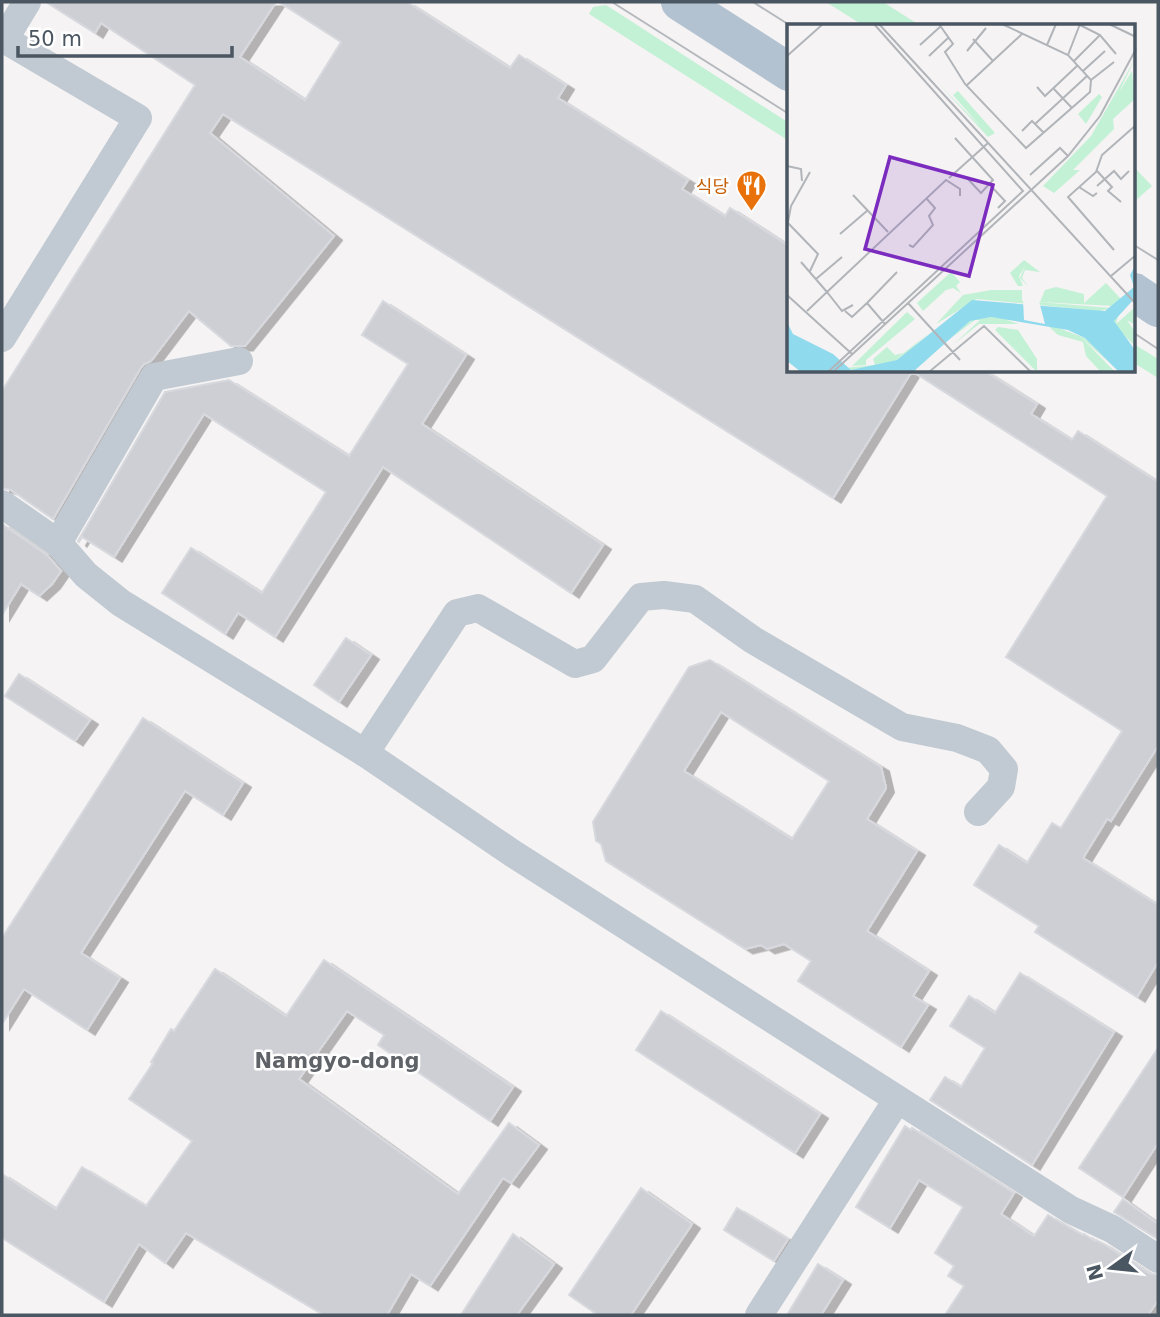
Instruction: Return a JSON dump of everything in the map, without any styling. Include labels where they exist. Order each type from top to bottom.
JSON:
[{"type":"main road","points":[[680,2],[787,71]]},
{"type":"main road","points":[[1136,293],[1158,308]]},
{"type":"street","points":[[2,338],[138,118],[3,39],[27,2]]},
{"type":"street","points":[[58,543],[154,377],[239,361]]},
{"type":"street","points":[[2,504],[58,543],[86,575],[121,603],[365,753],[512,853],[897,1100],[1071,1210],[1112,1229],[1158,1259]]},
{"type":"street","points":[[365,753],[457,613],[478,608],[575,664],[593,659],[640,597],[664,595],[695,599],[753,640],[902,727],[957,738],[988,750],[1004,769],[1001,787],[978,812]]},
{"type":"street","points":[[759,1315],[897,1100]]},
{"type":"green space","points":[[826,2],[883,2],[918,24],[861,24]]},
{"type":"green space","points":[[606,5],[787,122],[787,140],[589,14],[593,7]]},
{"type":"green space","points":[[1136,169],[1152,186],[1136,200]]},
{"type":"green space","points":[[1136,345],[1158,359],[1158,378],[1136,364]]},
{"type":"building","points":[[46,2],[276,2],[240,57],[305,100],[341,42],[279,2],[407,2],[510,68],[519,55],[566,85],[558,98],[688,180],[682,189],[725,216],[730,208],[787,245],[787,373],[911,373],[833,498],[223,114],[210,133],[334,236],[245,346],[231,346],[189,311],[151,361],[140,369],[53,519],[11,490],[2,488],[2,391],[195,85],[101,23],[95,33]]},
{"type":"building","points":[[383,301],[466,355],[422,424],[603,545],[571,593],[383,467],[275,637],[238,613],[225,634],[162,593],[191,548],[262,593],[326,492],[204,414],[114,557],[82,537],[78,541],[165,392],[229,380],[349,456],[408,364],[362,335]]},
{"type":"building","points":[[915,373],[988,373],[1037,404],[1031,414],[1072,440],[1078,431],[1158,482],[1158,746],[1111,821],[1107,819],[1083,858],[1158,905],[1158,962],[1137,997],[1035,932],[1039,926],[974,885],[999,845],[1027,863],[1052,823],[1061,828],[1122,731],[1006,657],[1107,496]]},
{"type":"building","points":[[2,524],[47,555],[61,571],[39,596],[21,584],[2,615]]},
{"type":"building","points":[[346,638],[371,655],[339,702],[314,685]]},
{"type":"building","points":[[710,660],[881,767],[886,788],[867,819],[917,851],[867,931],[929,971],[913,996],[928,1005],[901,1047],[798,981],[811,961],[784,944],[767,949],[761,945],[745,949],[606,861],[601,844],[596,841],[593,822],[689,667]],"holes":[[[721,712],[829,781],[792,839],[684,771]]]},
{"type":"building","points":[[19,674],[90,720],[75,741],[5,696]]},
{"type":"building","points":[[143,718],[243,783],[223,815],[185,791],[81,953],[120,978],[87,1030],[24,989],[2,1024],[2,938]]},
{"type":"building","points":[[324,960],[513,1087],[490,1121],[378,1045],[384,1035],[347,1011],[299,1079],[458,1194],[509,1123],[539,1145],[511,1183],[503,1178],[430,1286],[411,1274],[387,1315],[324,1315],[186,1233],[165,1263],[139,1244],[104,1302],[2,1238],[2,1174],[56,1209],[82,1167],[146,1206],[192,1141],[129,1099],[171,1029],[174,1031],[215,969],[286,1016]]},
{"type":"building","points":[[1020,973],[1114,1032],[1032,1165],[930,1100],[945,1077],[961,1087],[985,1048],[950,1026],[969,996],[995,1013]]},
{"type":"building","points":[[661,1011],[820,1114],[795,1153],[636,1050]]},
{"type":"building","points":[[1158,1048],[1158,1143],[1123,1197],[1079,1168]]},
{"type":"building","points":[[905,1126],[1014,1193],[1001,1214],[1034,1236],[1048,1215],[1104,1244],[1149,1273],[1158,1275],[1158,1300],[1148,1315],[945,1315],[964,1286],[948,1276],[954,1266],[935,1253],[963,1207],[919,1180],[890,1228],[856,1207]]},
{"type":"building","points":[[641,1188],[692,1224],[631,1315],[598,1315],[569,1295]]},
{"type":"building","points":[[1123,1199],[1158,1224],[1158,1239],[1114,1212]]},
{"type":"building","points":[[737,1208],[788,1239],[774,1261],[724,1230]]},
{"type":"building","points":[[513,1234],[554,1264],[517,1315],[461,1315]]},
{"type":"building","points":[[818,1264],[843,1280],[821,1315],[787,1315]]},
{"type":"tram line","points":[[612,2],[787,113]]},
{"type":"tram line","points":[[753,2],[788,24]]},
{"type":"tram line","points":[[1136,246],[1158,260]]},
{"type":"tram line","points":[[1136,334],[1158,349]]},
{"type":"place","name":"식당","points":[[752,213]]},
{"type":"district","name":"Namgyo-dong","points":[[337,1061]]}]
